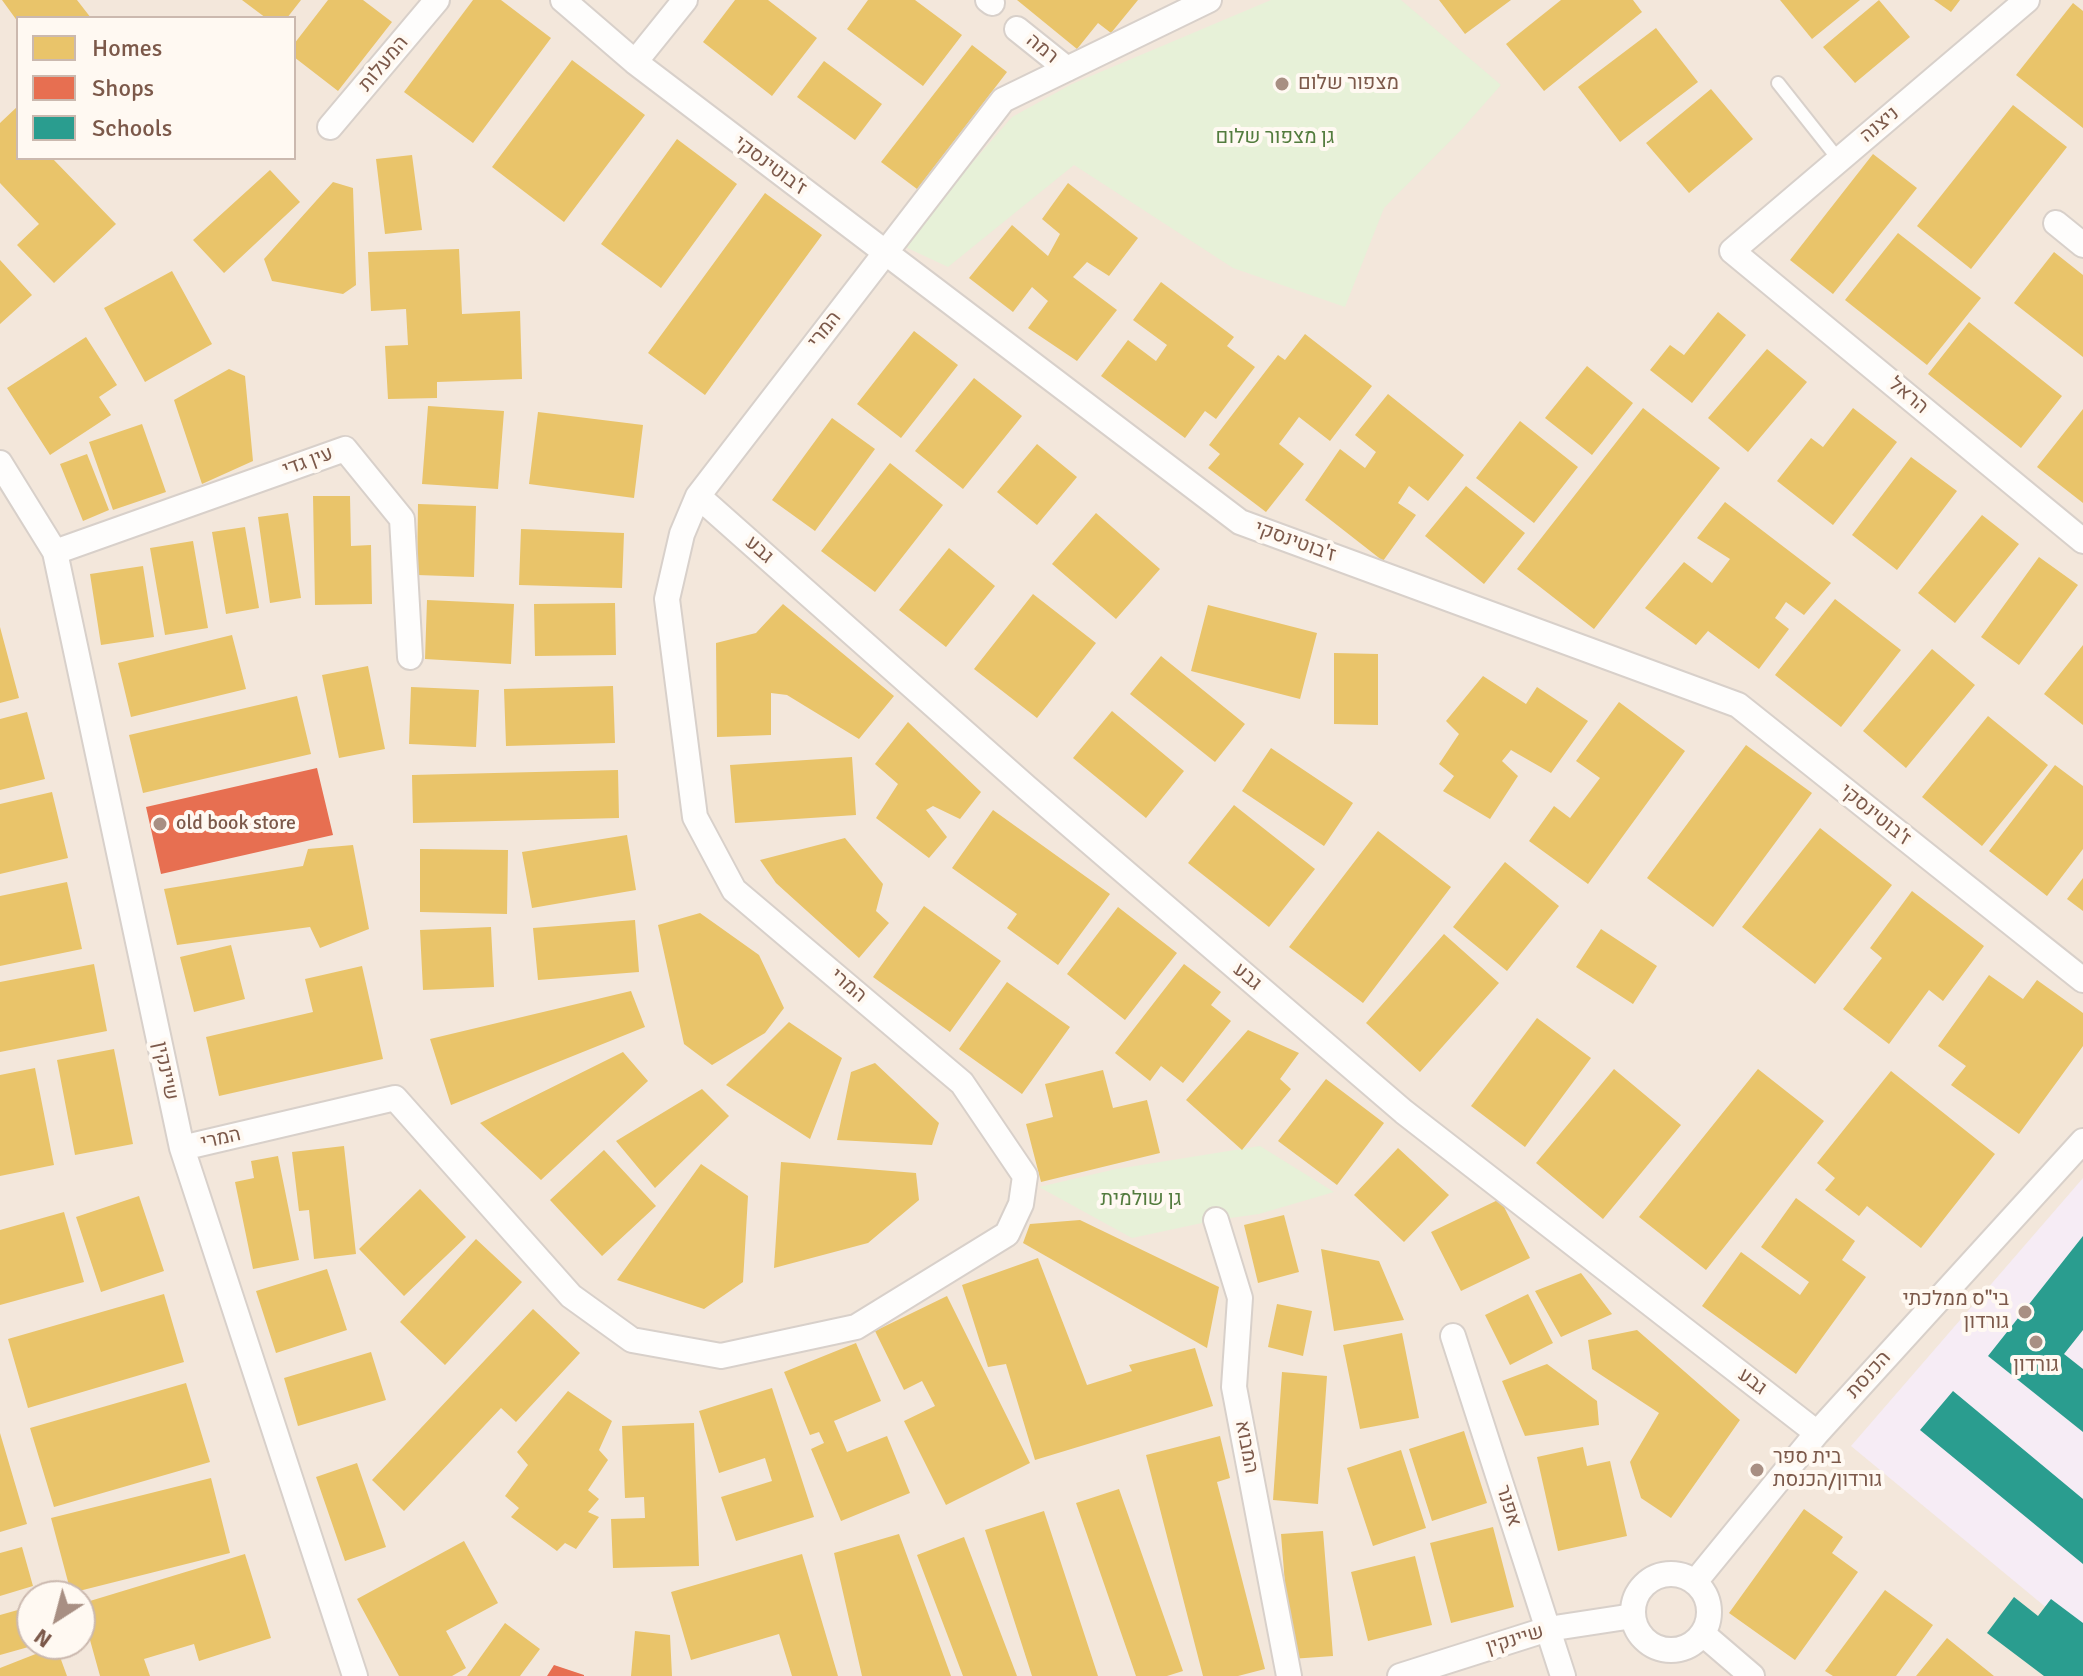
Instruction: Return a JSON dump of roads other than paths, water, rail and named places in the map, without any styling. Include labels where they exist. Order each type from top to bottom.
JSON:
[{"type":"street","name":"המעלות","points":[[330,127],[437,0]]},
{"type":"street","name":"ז'בוטינסקי","points":[[563,0],[635,62],[1240,522],[1738,705],[2083,980]]},
{"type":"street","points":[[635,62],[685,0]]},
{"type":"street","name":"המרי","points":[[182,1148],[395,1098],[571,1296],[632,1340],[721,1356],[856,1327],[1007,1234],[1021,1204],[1025,1176],[962,1083],[734,890],[695,817],[667,599],[682,534],[698,496],[1003,100],[1209,0]]},
{"type":"street","name":"ניצנה","points":[[1732,251],[2027,0]]},
{"type":"street","name":"רמה","points":[[1017,29],[1067,69]]},
{"type":"street","points":[[2056,223],[2083,245]]},
{"type":"street","name":"הראל","points":[[1732,251],[2083,541]]},
{"type":"street","name":"עין גדי","points":[[55,552],[345,449],[402,519],[410,657]]},
{"type":"street","name":"שיינקין","points":[[0,463],[55,552],[182,1148],[355,1676]]},
{"type":"street","name":"גבע","points":[[698,496],[1026,787],[1404,1112],[1817,1433]]},
{"type":"street","name":"הכנסת","points":[[1695,1582],[1817,1433],[2083,1141]]},
{"type":"street","name":"המבוא","points":[[1216,1220],[1240,1298],[1234,1387],[1289,1676]]},
{"type":"street","name":"אפנר","points":[[1453,1336],[1563,1676]]},
{"type":"street","points":[[1670,1573],[1684,1575],[1695,1582],[1707,1598],[1710,1611],[1703,1634],[1691,1646],[1678,1650],[1656,1647],[1644,1640],[1633,1616],[1636,1596],[1644,1584],[1670,1573]]},
{"type":"street","name":"שיינקין","points":[[1400,1676],[1548,1629],[1633,1616]]},
{"type":"street","points":[[1703,1634],[1752,1676]]},
{"type":"lane","points":[[1778,83],[1839,160]]},
{"type":"place","name":"מצפור שלום","points":[[1282,84]]},
{"type":"place","name":"old book store","points":[[160,824]]},
{"type":"place","name":"בי\"ס ממלכתי גורדון","points":[[2025,1312]]},
{"type":"place","name":"גורדון","points":[[2036,1342]]},
{"type":"place","name":"בית ספר גורדון/הכנסת","points":[[1757,1470]]},
{"type":"park label","name":"גן מצפור שלום","points":[[1275,138]]},
{"type":"park label","name":"גן שולמית","points":[[1141,1200]]}]
